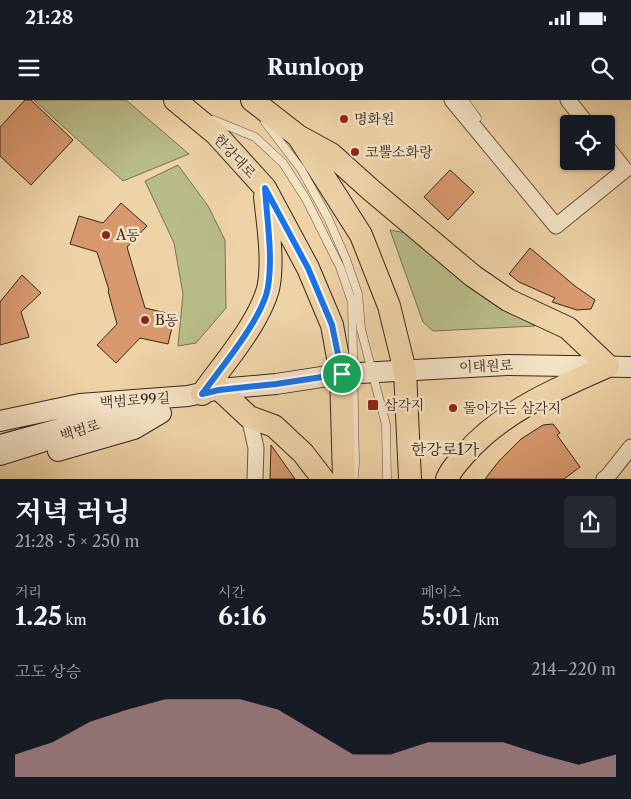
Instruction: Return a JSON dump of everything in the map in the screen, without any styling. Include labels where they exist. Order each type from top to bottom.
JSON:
[{"type":"main road","points":[[250,100],[298,136],[331,154],[370,190],[473,276],[508,300],[568,328],[608,366],[547,393],[509,415],[476,442],[451,470],[447,479]]},
{"type":"main road","name":"한강대로","points":[[181,105],[216,134],[265,188],[308,268],[332,325],[356,373],[344,479]]},
{"type":"main road","points":[[298,136],[360,232],[389,306],[405,371],[410,479]]},
{"type":"main road","points":[[203,393],[255,320],[268,289],[270,257],[265,188]]},
{"type":"main road","name":"이태원로","points":[[356,373],[507,364],[631,367]]},
{"type":"main road","points":[[203,393],[356,373]]},
{"type":"main road","points":[[203,393],[249,417],[274,426],[303,452],[322,479]]},
{"type":"main road","name":"백범로99길","points":[[0,421],[80,404],[203,393]]},
{"type":"main road","name":"백범로99길","points":[[3,453],[134,429],[203,393]]},
{"type":"street","points":[[452,100],[556,226],[628,170],[615,156]]},
{"type":"street","points":[[568,100],[580,115]]},
{"type":"street","points":[[249,417],[256,448],[255,479]]},
{"type":"street","points":[[604,479],[631,447]]},
{"type":"lane","points":[[250,100],[301,169],[328,218],[346,259],[358,294],[361,329],[356,373],[386,425],[387,479]]},
{"type":"lane","points":[[464,100],[478,118]]},
{"type":"lane","points":[[181,105],[255,137],[283,163],[306,199],[340,267],[352,302],[356,373],[355,463],[353,479]]},
{"type":"green space","points":[[34,100],[126,100],[189,154],[123,181]]},
{"type":"green space","points":[[178,165],[208,206],[225,240],[226,308],[196,343],[178,346],[183,294],[174,243],[145,181]]},
{"type":"green space","points":[[390,230],[406,233],[491,299],[535,326],[433,331],[423,322]]},
{"type":"building","points":[[25,100],[31,100],[73,140],[31,185],[0,156],[0,127]]},
{"type":"building","points":[[450,170],[474,192],[448,220],[424,197]]},
{"type":"building","points":[[121,203],[147,226],[127,247],[145,308],[175,315],[168,344],[140,338],[116,363],[97,345],[117,324],[97,252],[70,244],[79,216],[103,223]]},
{"type":"building","points":[[530,248],[575,286],[595,300],[591,309],[577,310],[552,302],[555,298],[519,282],[509,274]]},
{"type":"building","points":[[22,275],[41,293],[21,312],[29,337],[0,345],[0,302]]},
{"type":"building","points":[[553,424],[560,433],[557,435],[580,467],[564,479],[485,479],[499,461],[521,439],[543,425]]},
{"type":"building","points":[[271,445],[295,479],[270,479]]},
{"type":"place","name":"명화원","points":[[344,119]]},
{"type":"place","name":"코뿔소화랑","points":[[355,152]]},
{"type":"place","name":"A동","points":[[106,235]]},
{"type":"place","name":"B동","points":[[145,320]]},
{"type":"place","name":"삼각지","points":[[373,405]]},
{"type":"place","name":"돌아가는 삼각지","points":[[453,408]]},
{"type":"district","name":"한강로1가","points":[[445,449]]},
{"type":"route","points":[[265,188],[308,268],[332,325],[342,374],[219,390],[202,394],[255,320],[268,289],[270,257],[265,188]]}]
